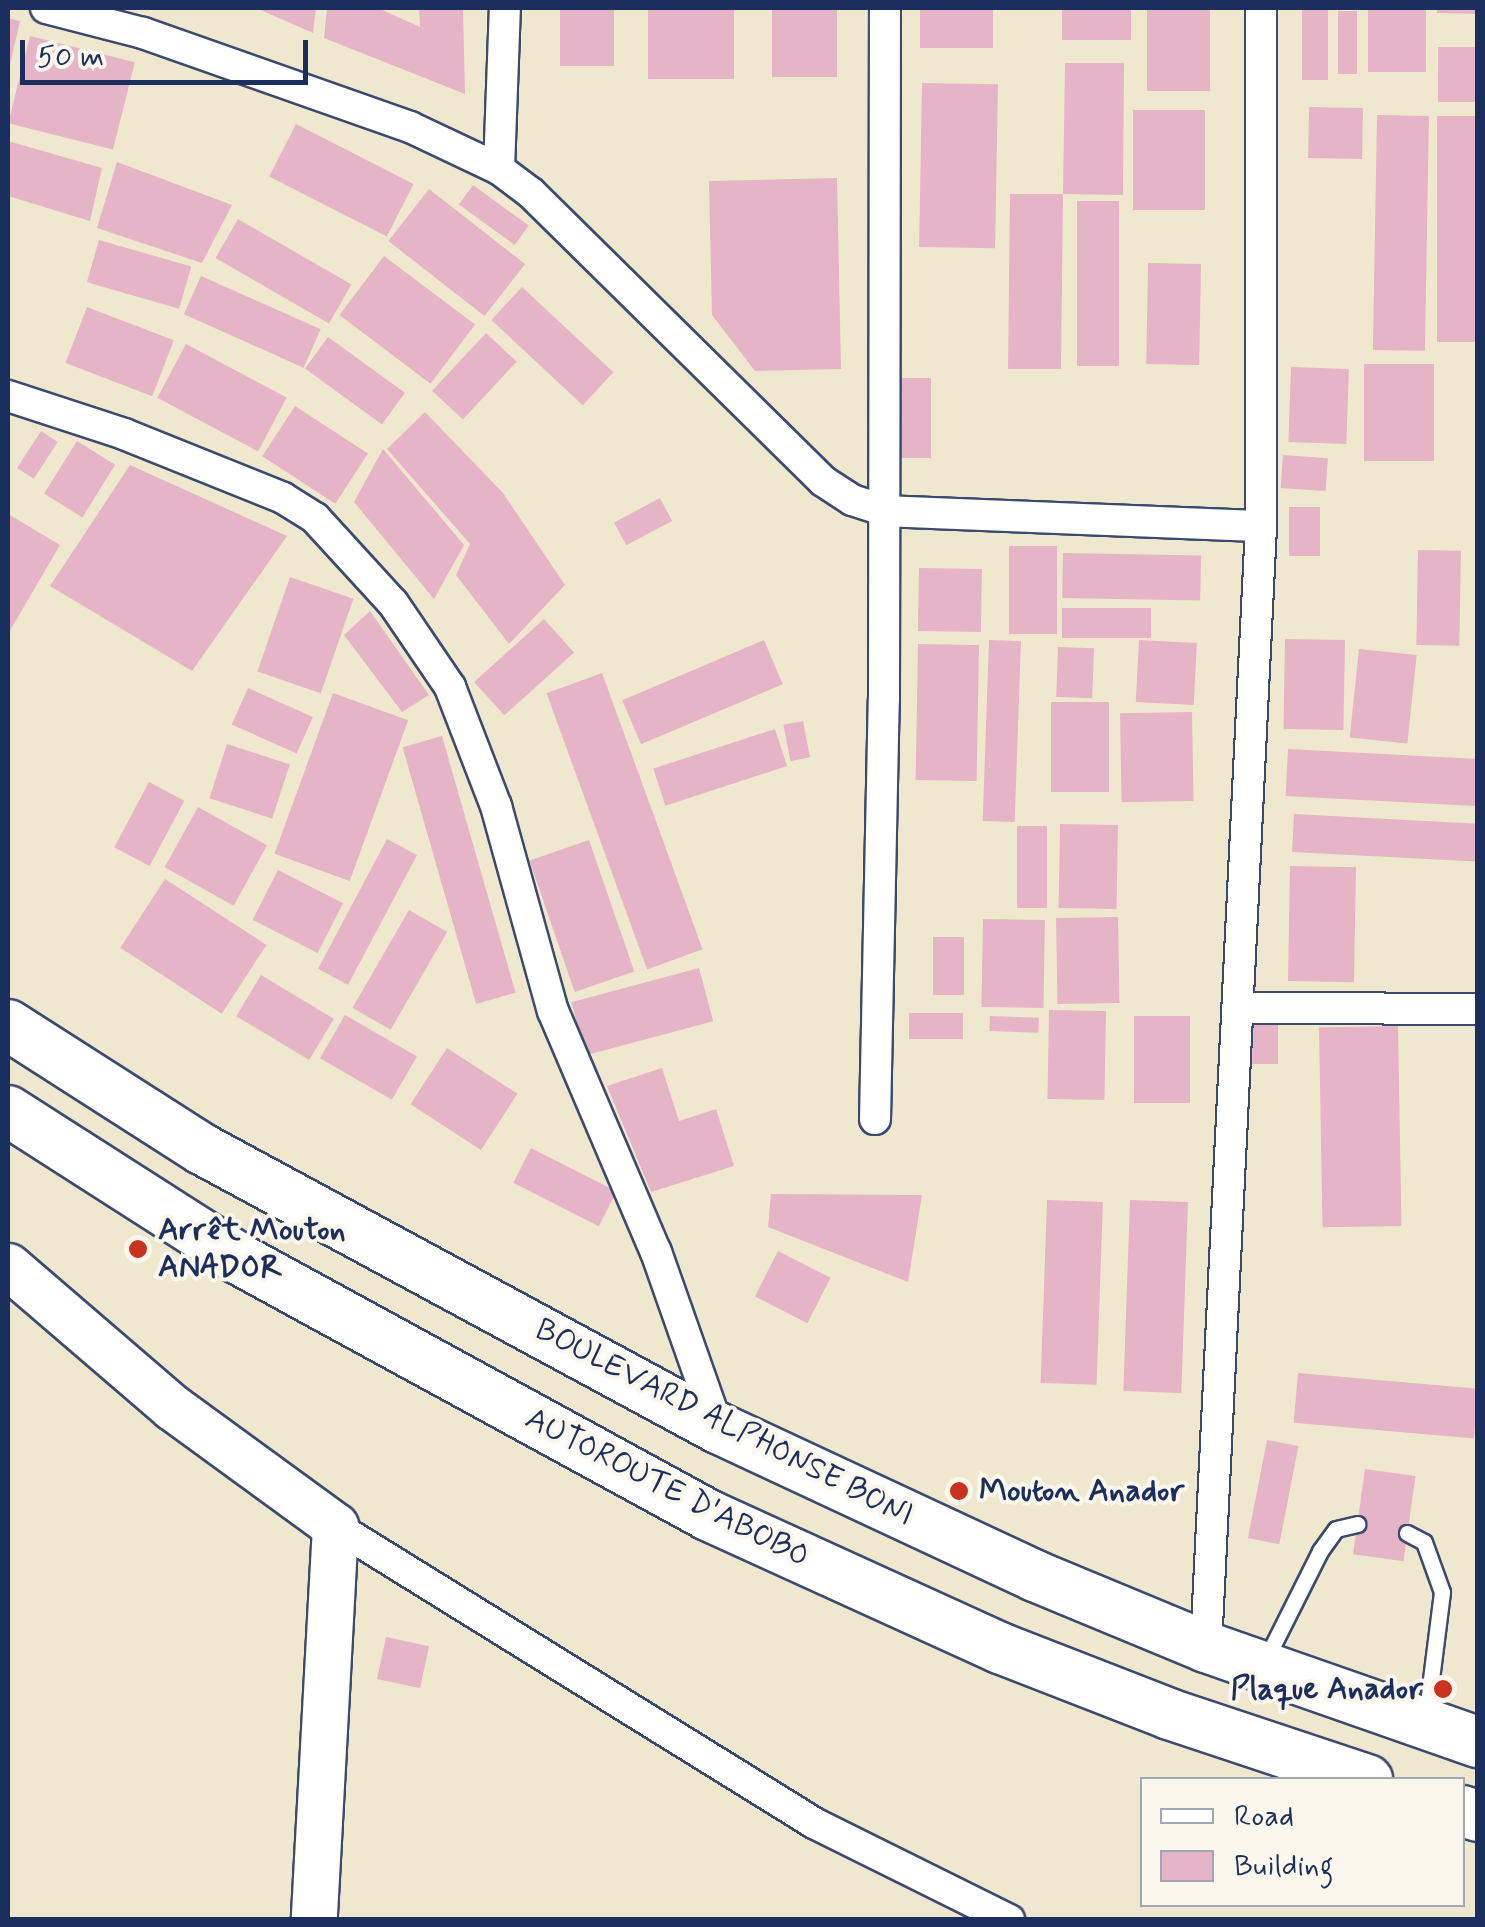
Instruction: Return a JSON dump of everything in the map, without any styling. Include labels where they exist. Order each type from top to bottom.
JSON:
[{"type":"main road","name":"BOULEVARD ALPHONSE BONI","points":[[8,1025],[202,1148],[718,1428],[1035,1576],[1206,1647],[1478,1742]]},
{"type":"main road","name":"AUTOROUTE D'ABOBO","points":[[8,1111],[240,1259],[708,1516],[1000,1648],[1169,1714],[1358,1777]]},
{"type":"main road","points":[[8,1266],[172,1407],[335,1526],[314,1920]]},
{"type":"street","points":[[46,8],[143,20],[410,127],[499,169],[531,193],[823,480],[852,500],[885,511],[1261,526]]},
{"type":"street","points":[[499,169],[505,8]]},
{"type":"street","points":[[875,1118],[885,511],[885,8]]},
{"type":"street","points":[[1206,1647],[1261,526],[1261,8]]},
{"type":"street","points":[[8,396],[124,434],[283,498],[315,518],[393,603],[450,687],[496,806],[553,1011],[656,1252],[718,1428]]},
{"type":"street","points":[[1238,1008],[1478,1009]]},
{"type":"street","points":[[335,1526],[814,1823],[1009,1920]]},
{"type":"lane","points":[[1262,1667],[1320,1551],[1336,1529],[1358,1524]]},
{"type":"lane","points":[[1407,1533],[1424,1542],[1442,1592],[1425,1724]]},
{"type":"building","points":[[256,8],[316,8],[313,33]]},
{"type":"building","points":[[327,8],[378,8],[420,27],[419,8],[463,8],[465,94],[324,38]]},
{"type":"building","points":[[560,8],[614,8],[614,66],[560,66]]},
{"type":"building","points":[[648,8],[734,8],[734,79],[648,79]]},
{"type":"building","points":[[772,8],[837,8],[837,77],[772,77]]},
{"type":"building","points":[[920,8],[993,8],[993,48],[920,48]]},
{"type":"building","points":[[1062,8],[1131,8],[1131,40],[1062,40]]},
{"type":"building","points":[[1147,8],[1210,8],[1210,91],[1147,91]]},
{"type":"building","points":[[1302,8],[1328,8],[1328,80],[1302,80]]},
{"type":"building","points":[[1368,8],[1426,8],[1426,72],[1368,72]]},
{"type":"building","points":[[1437,8],[1477,8],[1477,14],[1437,13]]},
{"type":"building","points":[[1338,11],[1357,11],[1357,74],[1338,74]]},
{"type":"building","points":[[8,18],[20,21],[9,69],[8,69]]},
{"type":"building","points":[[30,36],[135,62],[113,149],[8,123]]},
{"type":"building","points":[[1438,47],[1477,47],[1477,102],[1438,102]]},
{"type":"building","points":[[1065,63],[1124,63],[1123,195],[1063,194]]},
{"type":"building","points":[[922,83],[998,84],[995,248],[919,247]]},
{"type":"building","points":[[1309,107],[1363,108],[1362,159],[1308,158]]},
{"type":"building","points":[[1133,110],[1205,110],[1205,210],[1133,210]]},
{"type":"building","points":[[1377,115],[1429,116],[1425,351],[1373,350]]},
{"type":"building","points":[[1437,116],[1478,116],[1478,342],[1437,342]]},
{"type":"building","points":[[296,124],[414,184],[387,236],[269,177]]},
{"type":"building","points":[[8,141],[102,168],[90,221],[8,196]]},
{"type":"building","points":[[117,162],[232,205],[202,263],[97,228]]},
{"type":"building","points":[[837,178],[841,369],[755,371],[712,315],[709,181]]},
{"type":"building","points":[[473,185],[529,226],[515,245],[459,204]]},
{"type":"building","points":[[429,189],[525,264],[485,316],[388,241]]},
{"type":"building","points":[[1010,194],[1063,194],[1061,369],[1008,369]]},
{"type":"building","points":[[1077,201],[1119,201],[1119,366],[1077,366]]},
{"type":"building","points":[[238,219],[351,284],[329,323],[216,258]]},
{"type":"building","points":[[99,240],[191,266],[179,309],[87,282]]},
{"type":"building","points":[[384,256],[475,325],[431,384],[339,315]]},
{"type":"building","points":[[1148,263],[1201,264],[1199,365],[1146,364]]},
{"type":"building","points":[[201,276],[321,329],[304,368],[184,314]]},
{"type":"building","points":[[522,287],[613,372],[583,405],[491,320]]},
{"type":"building","points":[[87,307],[174,340],[152,396],[65,363]]},
{"type":"building","points":[[486,333],[517,362],[463,419],[432,391]]},
{"type":"building","points":[[328,337],[405,393],[382,424],[305,369]]},
{"type":"building","points":[[186,344],[287,398],[258,451],[157,398]]},
{"type":"building","points":[[1364,364],[1434,364],[1434,461],[1364,461]]},
{"type":"building","points":[[1291,367],[1349,369],[1346,444],[1288,442]]},
{"type":"building","points":[[900,378],[931,378],[931,458],[900,458]]},
{"type":"building","points":[[295,406],[368,453],[335,504],[262,456]]},
{"type":"building","points":[[425,412],[503,493],[565,585],[509,644],[456,575],[470,544],[387,449]]},
{"type":"building","points":[[41,431],[58,442],[34,479],[17,468]]},
{"type":"building","points":[[77,441],[115,465],[82,517],[44,494]]},
{"type":"building","points":[[383,449],[464,545],[434,599],[354,502]]},
{"type":"building","points":[[1283,455],[1328,458],[1326,491],[1281,488]]},
{"type":"building","points":[[130,465],[287,536],[192,671],[50,586]]},
{"type":"building","points":[[660,498],[672,521],[626,545],[614,522]]},
{"type":"building","points":[[1289,507],[1320,507],[1320,556],[1289,556]]},
{"type":"building","points":[[8,514],[60,545],[8,634]]},
{"type":"building","points":[[1009,546],[1057,546],[1057,634],[1009,634]]},
{"type":"building","points":[[1418,550],[1461,551],[1459,646],[1416,645]]},
{"type":"building","points":[[1063,553],[1201,555],[1200,600],[1062,598]]},
{"type":"building","points":[[919,568],[982,569],[981,632],[918,631]]},
{"type":"building","points":[[290,577],[353,599],[321,693],[257,672]]},
{"type":"building","points":[[1062,608],[1151,608],[1151,638],[1062,638]]},
{"type":"building","points":[[370,611],[429,695],[402,712],[344,635]]},
{"type":"building","points":[[544,619],[574,652],[504,715],[474,682]]},
{"type":"building","points":[[1285,639],[1345,640],[1343,730],[1283,729]]},
{"type":"building","points":[[764,640],[783,684],[641,744],[622,700]]},
{"type":"building","points":[[989,640],[1021,641],[1015,822],[983,821]]},
{"type":"building","points":[[1139,640],[1197,643],[1194,705],[1136,702]]},
{"type":"building","points":[[918,644],[979,645],[977,781],[916,780]]},
{"type":"building","points":[[1058,647],[1094,648],[1092,698],[1056,697]]},
{"type":"building","points":[[1359,649],[1417,655],[1407,744],[1350,738]]},
{"type":"building","points":[[602,673],[703,949],[647,969],[547,693]]},
{"type":"building","points":[[248,688],[313,717],[297,753],[232,725]]},
{"type":"building","points":[[333,693],[408,720],[350,881],[275,854]]},
{"type":"building","points":[[1051,702],[1109,702],[1109,792],[1051,792]]},
{"type":"building","points":[[1192,712],[1194,801],[1122,802],[1120,713]]},
{"type":"building","points":[[803,721],[810,757],[790,761],[783,725]]},
{"type":"building","points":[[775,729],[787,766],[665,806],[653,769]]},
{"type":"building","points":[[442,736],[516,993],[476,1004],[403,747]]},
{"type":"building","points":[[227,744],[290,764],[272,819],[209,798]]},
{"type":"building","points":[[1288,749],[1478,759],[1475,806],[1286,796]]},
{"type":"building","points":[[149,782],[184,801],[150,866],[114,847]]},
{"type":"building","points":[[198,807],[267,845],[234,906],[165,867]]},
{"type":"building","points":[[1294,814],[1478,824],[1476,862],[1292,852]]},
{"type":"building","points":[[1060,824],[1118,825],[1117,909],[1059,908]]},
{"type":"building","points":[[1017,826],[1047,826],[1047,908],[1017,908]]},
{"type":"building","points":[[387,839],[417,855],[348,985],[318,969]]},
{"type":"building","points":[[589,840],[634,971],[575,992],[529,861]]},
{"type":"building","points":[[1290,866],[1356,867],[1354,982],[1288,981]]},
{"type":"building","points":[[278,870],[343,903],[318,953],[253,920]]},
{"type":"building","points":[[165,879],[266,945],[222,1014],[120,948]]},
{"type":"building","points":[[409,910],[447,932],[391,1030],[352,1008]]},
{"type":"building","points":[[1118,917],[1120,1003],[1058,1004],[1056,918]]},
{"type":"building","points":[[983,919],[1045,920],[1043,1008],[981,1007]]},
{"type":"building","points":[[933,937],[964,937],[964,995],[933,995]]},
{"type":"building","points":[[699,968],[713,1021],[586,1055],[571,1002]]},
{"type":"building","points":[[261,975],[334,1019],[309,1060],[236,1016]]},
{"type":"building","points":[[1049,1010],[1106,1011],[1104,1100],[1047,1099]]},
{"type":"building","points":[[909,1013],[963,1013],[963,1039],[909,1039]]},
{"type":"building","points":[[345,1015],[417,1056],[392,1100],[320,1058]]},
{"type":"building","points":[[990,1016],[1039,1018],[1038,1033],[989,1031]]},
{"type":"building","points":[[1134,1016],[1190,1016],[1190,1103],[1134,1103]]},
{"type":"building","points":[[1250,1019],[1278,1019],[1278,1064],[1250,1064]]},
{"type":"building","points":[[1398,1026],[1401,1226],[1323,1227],[1319,1027]]},
{"type":"building","points":[[447,1048],[517,1094],[481,1150],[411,1104]]},
{"type":"building","points":[[662,1068],[679,1121],[716,1109],[734,1166],[651,1192],[607,1086]]},
{"type":"building","points":[[531,1148],[617,1192],[599,1226],[513,1183]]},
{"type":"building","points":[[771,1194],[922,1195],[908,1282],[768,1227]]},
{"type":"building","points":[[1047,1200],[1103,1202],[1097,1385],[1041,1383]]},
{"type":"building","points":[[1130,1200],[1188,1202],[1181,1393],[1123,1391]]},
{"type":"building","points":[[778,1251],[831,1278],[807,1323],[755,1296]]},
{"type":"building","points":[[1298,1373],[1478,1389],[1474,1439],[1294,1423]]},
{"type":"building","points":[[1267,1440],[1298,1446],[1279,1544],[1248,1538]]},
{"type":"building","points":[[1365,1469],[1416,1476],[1404,1561],[1353,1554]]},
{"type":"building","points":[[386,1637],[429,1646],[420,1688],[377,1679]]},
{"type":"place","name":"Arrêt Mouton ANADOR","points":[[138,1249]]},
{"type":"place","name":"Mouton Anador","points":[[959,1491]]},
{"type":"place","name":"Plaque Anador","points":[[1443,1689]]}]
